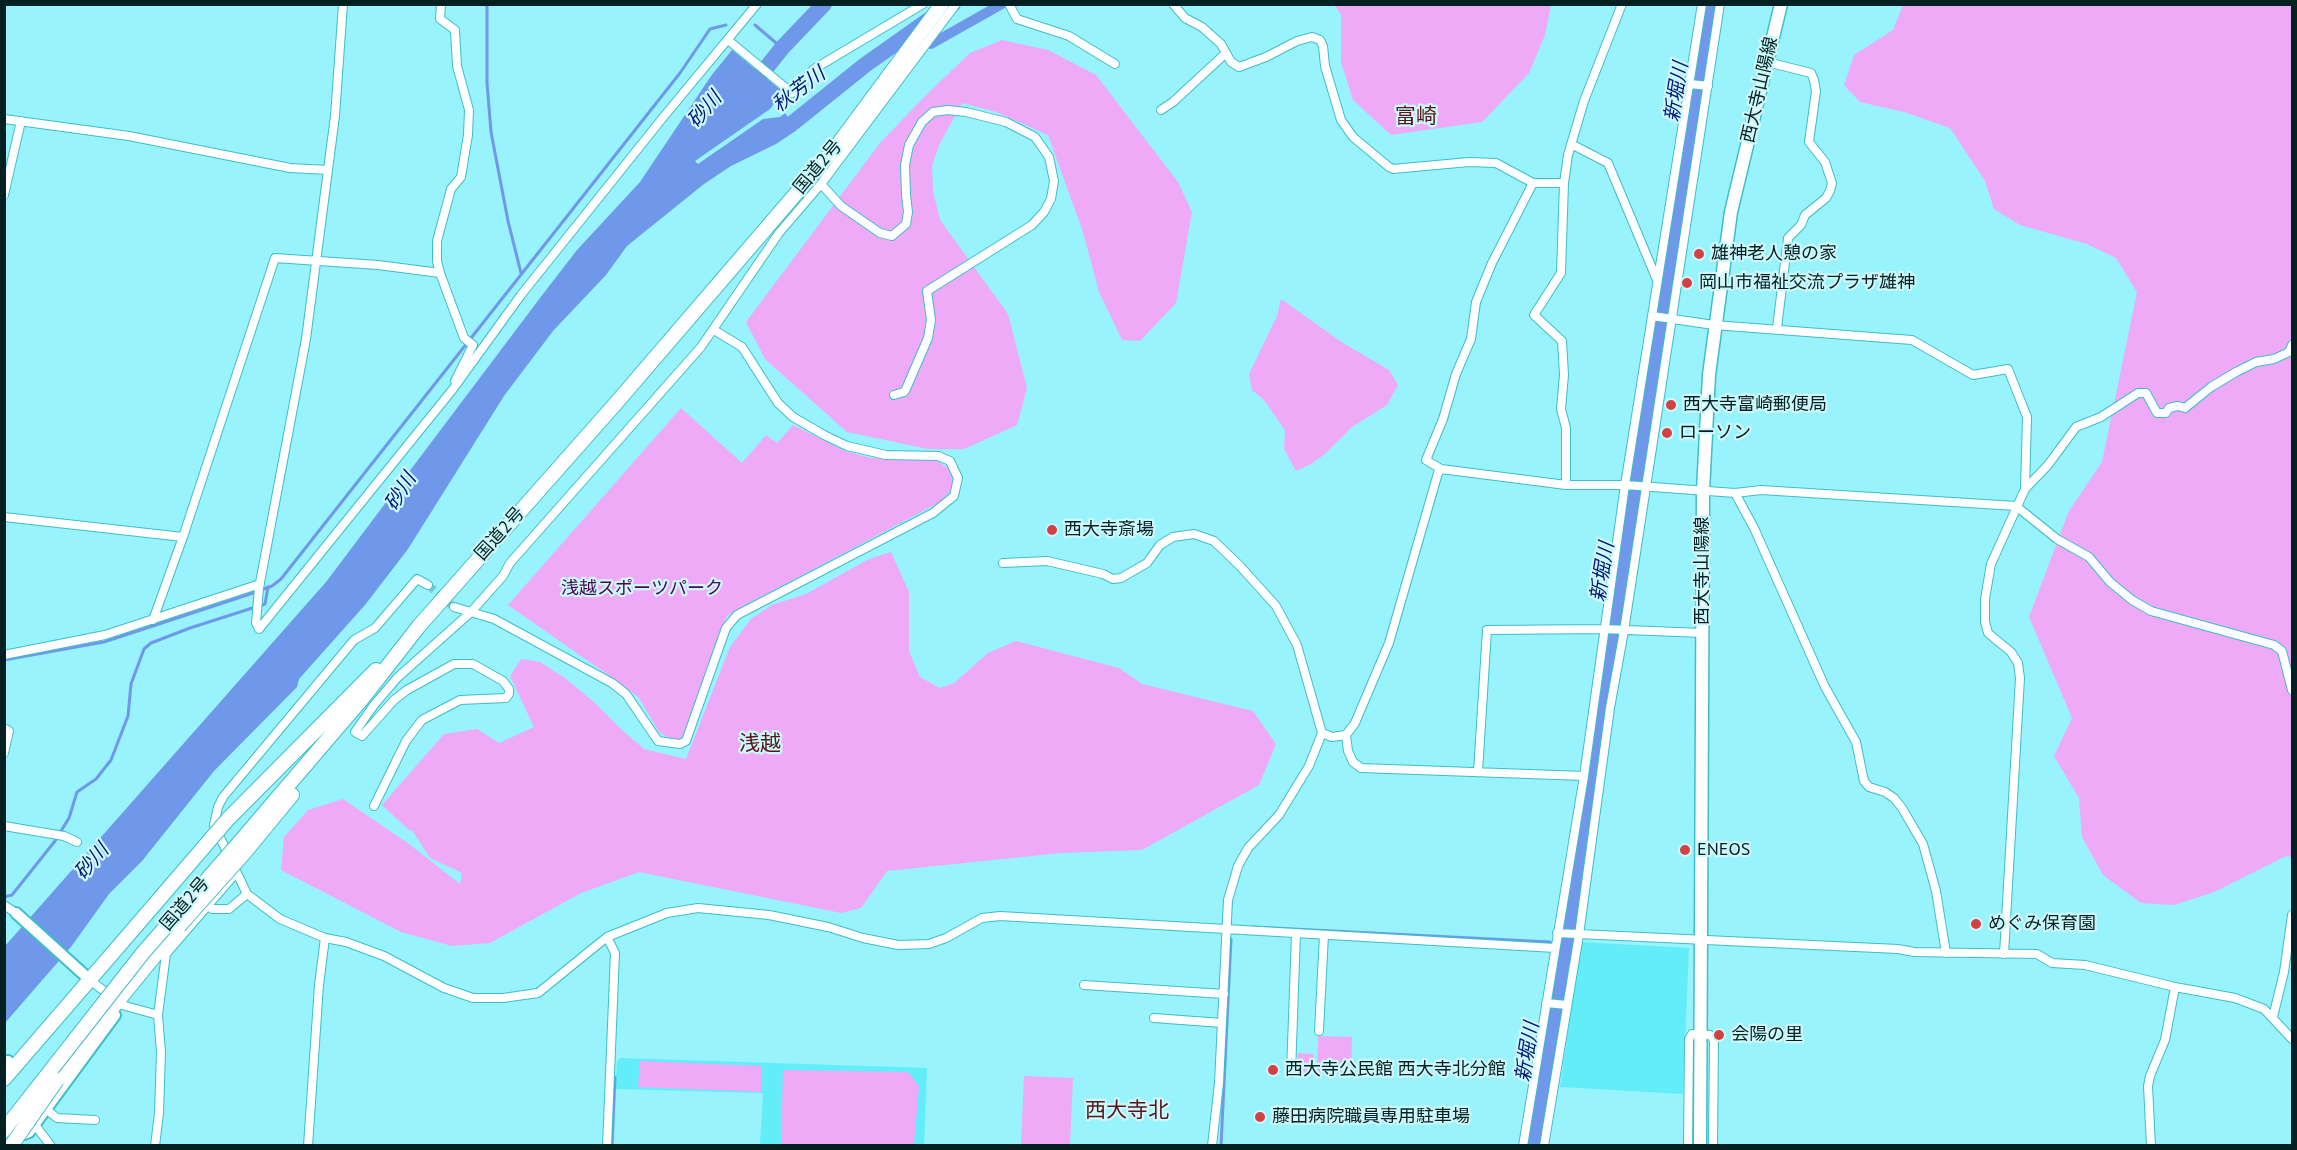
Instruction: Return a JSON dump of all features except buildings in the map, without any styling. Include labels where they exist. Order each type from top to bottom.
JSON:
[{"type":"highway","name":"国道2号","points":[[4,1130],[142,954],[303,781],[362,699],[419,626],[840,150],[942,4]]},
{"type":"highway","points":[[4,1079],[228,819],[419,626]]},
{"type":"highway","points":[[11,1146],[91,1034],[120,1004],[241,848]]},
{"type":"highway","name":"国道2号","points":[[4,1141],[56,1063]]},
{"type":"main road","name":"西大寺山陽線","points":[[1700,1146],[1703,491],[1706,411],[1714,325],[1731,212],[1781,4]]},
{"type":"street","points":[[344,4],[335,116],[306,339],[259,586],[255,623],[259,629],[453,389],[521,295],[757,4]]},
{"type":"street","points":[[441,4],[440,19],[455,30],[455,57],[469,110],[461,177],[451,189],[439,228],[436,261],[467,340],[473,345],[453,389]]},
{"type":"street","points":[[728,40],[792,93],[814,69],[923,4]]},
{"type":"street","points":[[374,806],[406,741],[422,720],[460,700],[508,697],[507,685],[491,672],[473,664],[454,664],[407,690],[394,700],[362,736],[355,732],[374,705],[397,678],[471,612],[503,576],[510,563],[676,377],[714,330],[779,233],[821,184],[840,150],[956,4]]},
{"type":"street","points":[[1173,4],[1185,18],[1202,27],[1221,44],[1231,62],[1239,67],[1266,57],[1297,40],[1312,37],[1320,40],[1341,120],[1353,137],[1393,169],[1469,162],[1496,163],[1533,183],[1564,183]]},
{"type":"street","points":[[1566,485],[1566,428],[1561,409],[1564,375],[1562,341],[1534,315],[1561,273],[1564,183],[1571,144],[1588,92],[1622,4]]},
{"type":"street","points":[[1523,1146],[1548,1003],[1555,948],[1560,933],[1654,316],[1657,280],[1692,84],[1702,4]]},
{"type":"street","points":[[1544,1146],[1609,708],[1720,4]]},
{"type":"street","points":[[1009,6],[1017,19],[1069,36],[1116,64]]},
{"type":"street","points":[[1161,110],[1173,102],[1226,53]]},
{"type":"street","points":[[1767,62],[1811,73],[1816,91],[1809,142],[1825,162],[1832,183],[1826,198],[1805,215],[1801,225],[1788,238],[1777,328]]},
{"type":"street","points":[[1692,84],[1707,85]]},
{"type":"street","points":[[821,184],[841,206],[880,233],[892,236],[906,224],[908,212],[905,165],[909,145],[922,122],[933,112],[957,111],[1006,122],[1035,136],[1048,157],[1053,181],[1051,199],[1044,212],[1032,225],[927,291],[931,320],[928,338],[906,389],[894,395]]},
{"type":"street","points":[[4,119],[129,136],[290,168],[328,170]]},
{"type":"street","points":[[4,195],[21,121]]},
{"type":"street","points":[[1571,144],[1603,158],[1608,163],[1657,280]]},
{"type":"street","points":[[1533,183],[1492,263],[1476,302],[1471,339],[1456,374],[1443,419],[1426,460],[1441,469],[1566,485],[1627,485],[1735,493],[1761,490],[2016,506],[2057,539],[2089,557],[2110,582],[2151,611],[2274,645],[2282,651],[2292,690]]},
{"type":"street","points":[[153,620],[155,609],[183,537],[275,258],[378,265],[440,273]]},
{"type":"street","points":[[1654,316],[1714,325],[1912,340],[1972,375],[2008,369],[2027,417],[2025,489]]},
{"type":"street","points":[[454,607],[494,619],[612,683],[626,694],[658,741],[680,744],[686,741],[726,628],[737,615],[933,513],[954,496],[958,478],[950,461],[938,456],[886,454],[847,446],[793,417],[778,403],[742,347],[714,330]]},
{"type":"street","points":[[2004,954],[2020,678],[2018,663],[2011,652],[1988,633],[1985,622],[1985,599],[1991,564],[2016,506],[2025,489],[2048,465],[2076,427],[2102,417],[2138,393],[2146,393],[2157,413],[2166,413],[2169,408],[2178,406],[2185,408],[2211,387],[2236,372],[2256,362],[2274,359],[2289,352],[2292,345]]},
{"type":"street","points":[[1441,469],[1389,643],[1355,723],[1346,735],[1348,751],[1353,762],[1361,768],[1584,776]]},
{"type":"street","points":[[1735,493],[1758,538],[1825,687],[1856,742],[1864,782],[1869,787],[1885,792],[1894,798],[1923,844],[1936,891],[1946,953]]},
{"type":"street","points":[[4,517],[183,537]]},
{"type":"street","points":[[1003,563],[1047,561],[1103,574],[1113,579],[1121,578],[1147,563],[1160,545],[1173,537],[1194,534],[1214,541],[1240,566],[1276,606],[1297,645],[1322,733],[1309,766],[1279,815],[1248,848],[1238,866],[1228,900],[1219,1083],[1212,1146]]},
{"type":"street","points":[[428,585],[417,579],[375,628],[354,640],[223,797],[214,825],[247,894],[280,919],[325,938],[346,942],[384,956],[444,988],[473,998],[503,998],[538,993],[607,937],[667,913],[698,908],[769,915],[898,945],[929,944],[946,938],[982,918],[1000,916],[1555,948]]},
{"type":"street","points":[[4,655],[105,635],[259,586]]},
{"type":"street","points":[[1478,772],[1486,630],[1605,629],[1702,633]]},
{"type":"street","points":[[1594,707],[1609,708]]},
{"type":"street","points":[[4,728],[9,731],[4,753]]},
{"type":"street","points":[[1322,733],[1332,737],[1346,735]]},
{"type":"street","points":[[4,826],[60,835],[77,842]]},
{"type":"street","points":[[155,1146],[162,1052],[159,1015],[166,954],[236,873]]},
{"type":"street","points":[[208,906],[212,909],[229,909],[247,894]]},
{"type":"street","points":[[4,905],[20,916],[90,980],[120,1004],[159,1015]]},
{"type":"street","points":[[2274,1017],[2291,936],[2292,915]]},
{"type":"street","points":[[1291,1073],[1296,933]]},
{"type":"street","points":[[1560,933],[1946,953],[2037,954],[2052,963],[2085,965],[2175,987],[2235,998],[2264,1009],[2274,1017],[2292,1039]]},
{"type":"street","points":[[1319,1031],[1324,935]]},
{"type":"street","points":[[607,937],[615,953],[607,1146]]},
{"type":"street","points":[[308,1146],[319,986],[325,938]]},
{"type":"street","points":[[1084,985],[1224,994]]},
{"type":"street","points":[[2151,1146],[2148,1086],[2165,1040],[2175,987]]},
{"type":"street","points":[[1548,1003],[1566,1005]]},
{"type":"street","points":[[4,1121],[27,1134],[120,1004]]},
{"type":"street","points":[[1154,1018],[1222,1023]]},
{"type":"street","points":[[1688,1146],[1689,1038],[1692,1034],[1710,1035],[1714,1040],[1713,1146]]},
{"type":"street","points":[[46,1109],[57,1119],[95,1120]]},
{"type":"street","points":[[35,1125],[51,1146]]},
{"type":"shaded area","points":[[1581,942],[1689,948],[1683,1094],[1560,1087]]},
{"type":"shaded area","points":[[620,1058],[927,1068],[924,1145],[760,1145],[763,1093],[615,1089],[617,1062]]},
{"type":"green space","points":[[1335,5],[1551,5],[1545,35],[1529,73],[1482,122],[1391,135],[1353,100],[1341,62],[1341,15]]},
{"type":"green space","points":[[1903,5],[2292,5],[2292,859],[2288,855],[2214,892],[2174,905],[2141,903],[2103,875],[2082,837],[2079,798],[2054,756],[2072,718],[2029,617],[2069,511],[2102,462],[2137,292],[2116,258],[2087,244],[2020,225],[1994,209],[1985,181],[1950,128],[1904,112],[1860,102],[1844,85],[1854,55],[1893,30]]},
{"type":"green space","points":[[1002,40],[1048,50],[1096,75],[1178,182],[1192,212],[1176,303],[1140,341],[1122,340],[1099,292],[1083,232],[1048,135],[996,112],[962,103],[939,145],[932,166],[933,191],[940,220],[1008,314],[1027,388],[1017,425],[964,449],[928,449],[847,432],[765,359],[746,322],[880,143],[970,53]]},
{"type":"green space","points":[[1281,299],[1343,343],[1389,370],[1398,385],[1387,405],[1352,427],[1325,454],[1296,471],[1284,449],[1285,430],[1264,400],[1252,390],[1249,374],[1277,316]]},
{"type":"green space","name":"浅越スポーツパーク","points":[[681,408],[742,463],[766,435],[777,443],[793,425],[845,451],[871,458],[936,460],[949,469],[954,480],[951,490],[942,501],[727,616],[685,737],[677,740],[659,732],[639,698],[624,686],[508,605]]},
{"type":"green space","points":[[891,552],[909,592],[909,651],[920,677],[940,688],[954,683],[988,653],[1016,641],[1119,668],[1142,684],[1253,711],[1276,744],[1259,785],[1142,850],[1061,853],[887,871],[861,908],[841,913],[639,872],[581,893],[490,943],[452,946],[401,932],[281,870],[284,837],[308,810],[343,799],[409,844],[460,884],[462,873],[430,858],[412,830],[410,831],[382,805],[444,734],[477,729],[499,743],[534,727],[510,676],[521,659],[540,662],[565,678],[644,749],[686,759],[730,647],[751,619],[772,605],[806,594],[869,559]]},
{"type":"green space","points":[[1318,1036],[1352,1037],[1351,1074],[1317,1073]]},
{"type":"green space","points":[[1298,1053],[1314,1054],[1313,1070],[1297,1078]]},
{"type":"green space","points":[[640,1061],[762,1066],[761,1092],[638,1087]]},
{"type":"green space","points":[[783,1070],[908,1072],[919,1086],[914,1145],[781,1145]]},
{"type":"green space","points":[[1024,1076],[1073,1078],[1070,1145],[1021,1145]]},
{"type":"water","points":[[732,50],[783,92],[770,109],[695,161],[698,164],[763,119],[780,117],[785,113],[797,130],[776,144],[731,166],[704,184],[627,246],[606,275],[553,331],[504,396],[408,549],[365,605],[299,679],[297,687],[214,771],[142,861],[109,894],[71,947],[5,1023],[5,946],[326,582],[577,250],[640,182],[711,76]]},
{"type":"waterway","points":[[487,4],[487,83],[491,132],[508,221],[521,273]]},
{"type":"waterway","name":"砂川","points":[[747,92],[782,48],[824,4]]},
{"type":"waterway","name":"秋芳川","points":[[774,134],[794,122],[865,65],[953,4]]},
{"type":"waterway","points":[[931,44],[1002,4]]},
{"type":"waterway","name":"新堀川","points":[[1535,1146],[1712,4]]},
{"type":"waterway","points":[[4,660],[104,642],[247,595],[272,586],[281,579],[680,73],[710,29],[726,25]]},
{"type":"waterway","points":[[755,25],[782,48]]},
{"type":"waterway","points":[[4,897],[12,895],[55,841],[69,818],[77,792],[96,779],[111,760],[128,716],[131,684],[144,649],[151,643],[190,628],[265,604],[268,587]]},
{"type":"waterway","points":[[1253,927],[1550,942]]},
{"type":"waterway","points":[[1221,1146],[1231,939]]},
{"type":"waterway","points":[[612,1146],[615,1077]]},
{"type":"tunnel","points":[[428,585],[454,607]]},
{"type":"place","name":"雄神老人憩の家","points":[[1699,254]]},
{"type":"place","name":"岡山市福祉交流プラザ雄神","points":[[1687,283]]},
{"type":"place","name":"西大寺富崎郵便局","points":[[1671,405]]},
{"type":"place","name":"ローソン","points":[[1667,433]]},
{"type":"place","name":"西大寺斎場","points":[[1052,530]]},
{"type":"place","name":"ENEOS","points":[[1685,850]]},
{"type":"place","name":"めぐみ保育園","points":[[1976,924]]},
{"type":"place","name":"会陽の里","points":[[1719,1035]]},
{"type":"place","name":"西大寺公民館 西大寺北分館","points":[[1273,1070]]},
{"type":"place","name":"藤田病院職員専用駐車場","points":[[1260,1117]]},
{"type":"district","name":"富崎","points":[[1416,117]]},
{"type":"district","name":"浅越","points":[[760,744]]},
{"type":"district","name":"西大寺北","points":[[1127,1111]]}]
